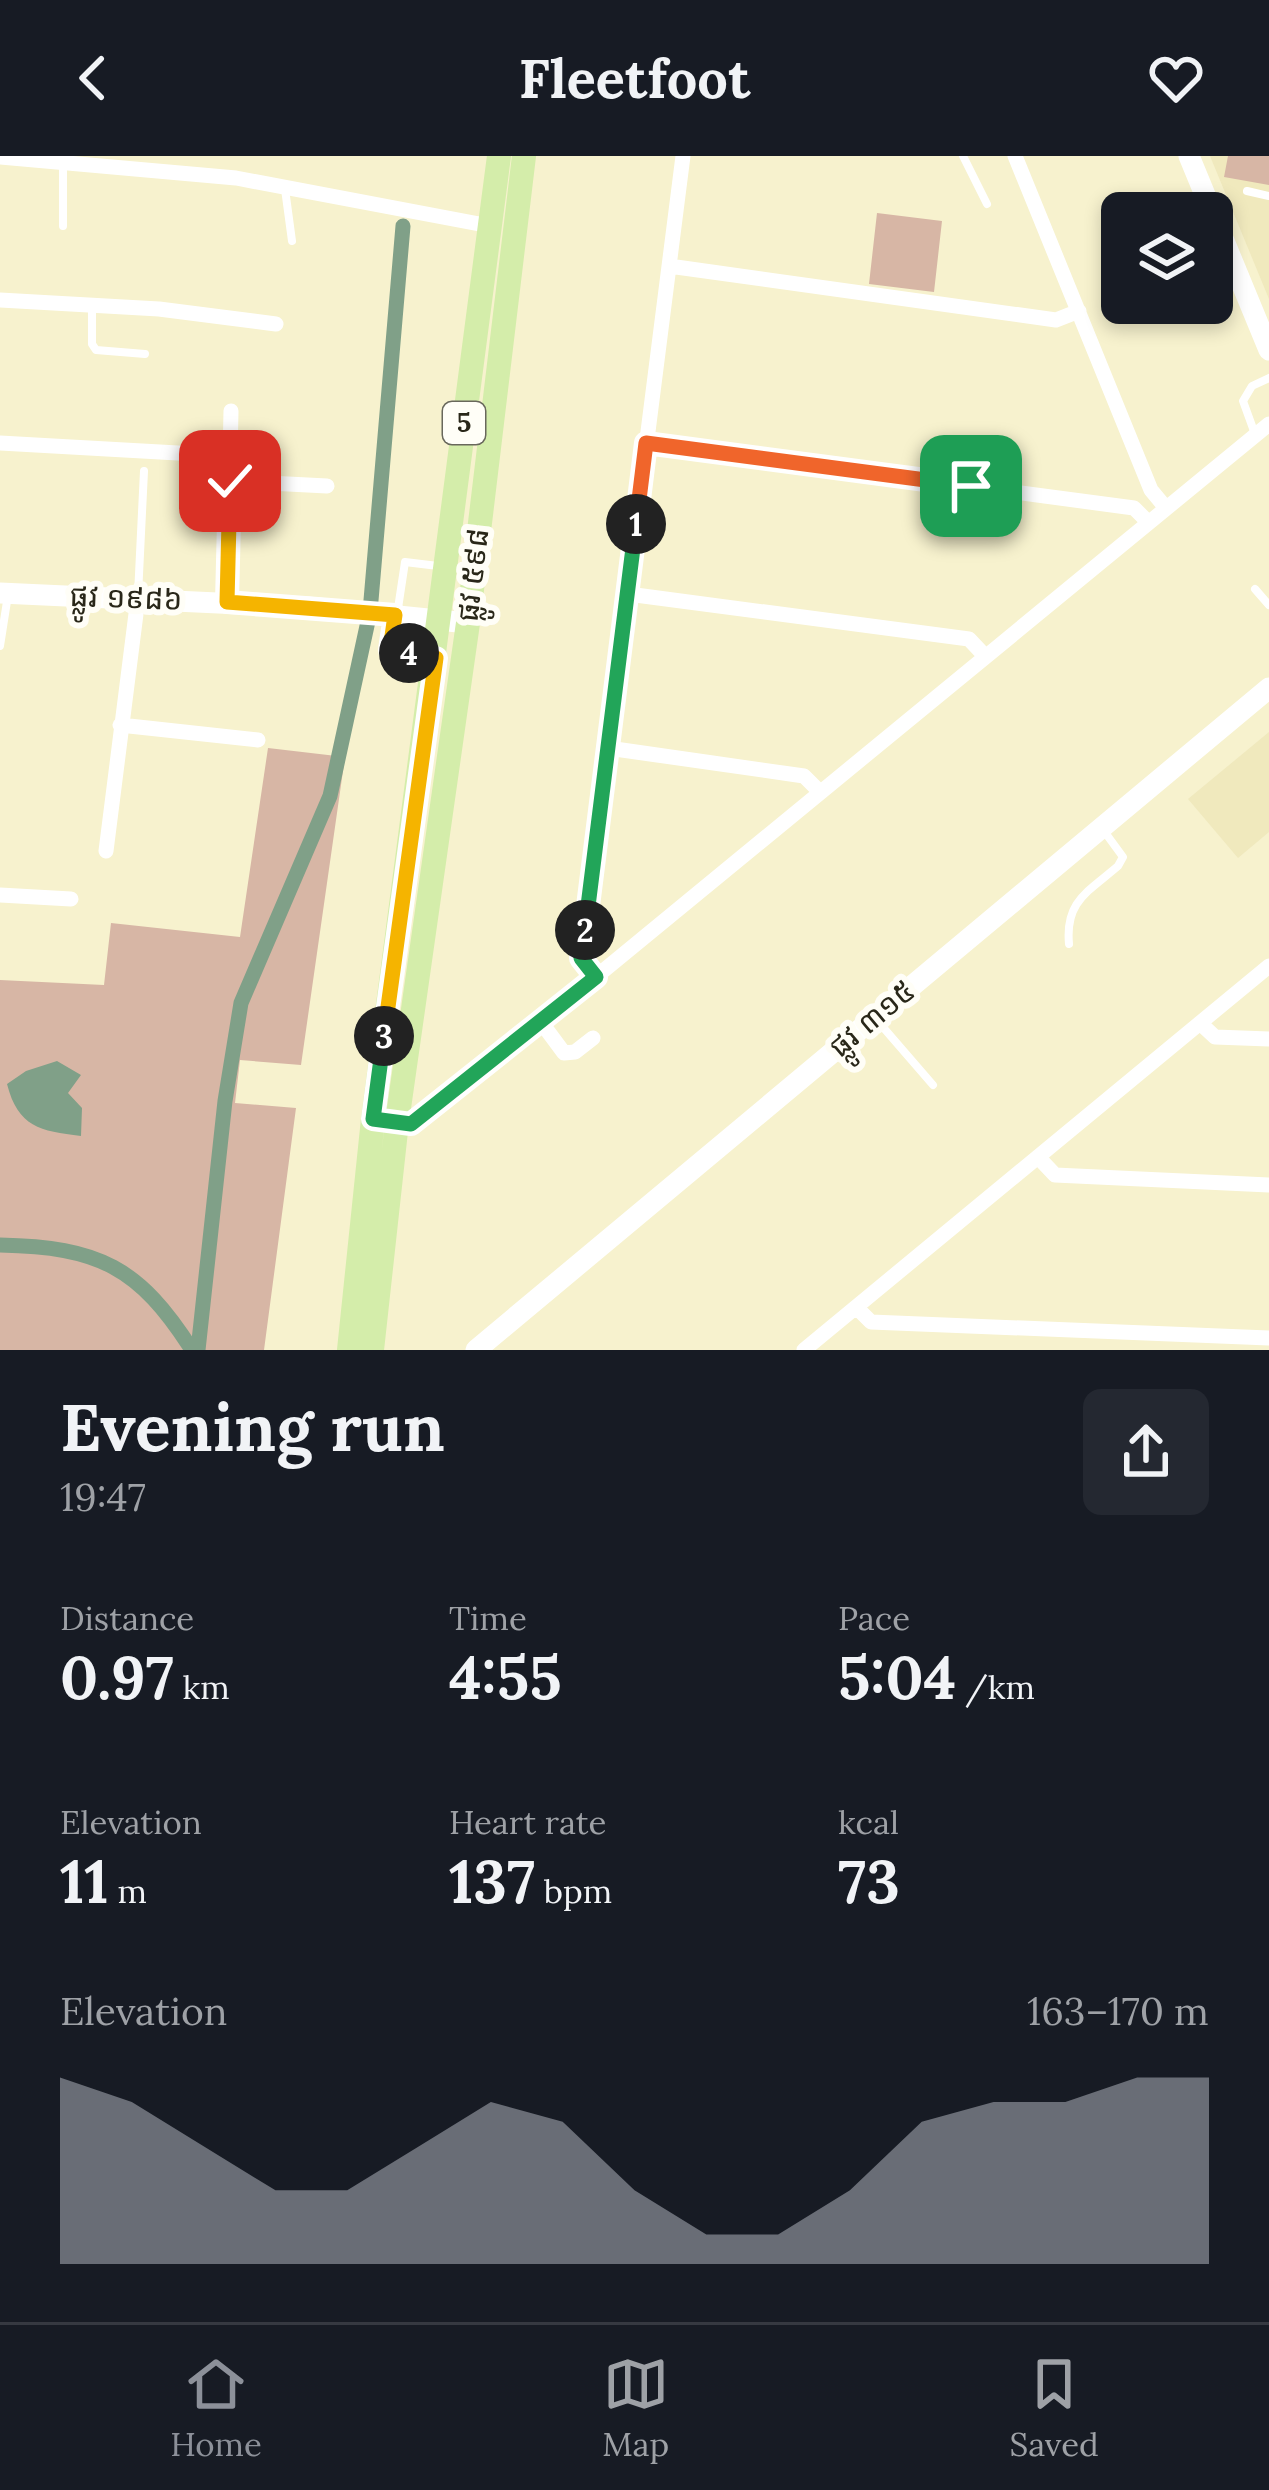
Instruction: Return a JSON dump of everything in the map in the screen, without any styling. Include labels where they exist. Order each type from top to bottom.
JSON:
[{"type":"main road","name":"ផ្លូវ ៥៩៨","points":[[434,770],[436,658],[499,156]]},
{"type":"main road","name":"ផ្លូវ ៥៩៨","points":[[349,1350],[434,770],[468,623],[524,156]]},
{"type":"main road","name":"ផ្លូវ ៥៩៨","points":[[372,1350],[385,1120]]},
{"type":"street","points":[[596,977],[581,958],[683,156]]},
{"type":"street","points":[[1016,156],[1151,490],[1166,508]]},
{"type":"street","points":[[1190,156],[1269,350]]},
{"type":"street","points":[[0,158],[236,178],[490,226]]},
{"type":"street","points":[[669,266],[1056,320],[1078,310]]},
{"type":"street","points":[[0,300],[160,309],[275,324]]},
{"type":"street","points":[[227,602],[232,411]]},
{"type":"street","points":[[385,1120],[411,1124],[542,1022],[1262,430]]},
{"type":"street","points":[[0,443],[230,456]]},
{"type":"street","points":[[646,443],[1134,508],[1148,523]]},
{"type":"street","points":[[230,481],[328,486]]},
{"type":"street","name":"ផ្លូវ ១៩៨៦","points":[[4,593],[357,610],[468,623]]},
{"type":"street","points":[[628,594],[969,639],[985,656]]},
{"type":"street","points":[[106,851],[138,598]]},
{"type":"street","name":"ផ្លូវ ៣១៥","points":[[476,1350],[1269,688]]},
{"type":"street","points":[[120,725],[258,740]]},
{"type":"street","points":[[608,748],[804,776],[820,792]]},
{"type":"street","points":[[0,895],[71,899]]},
{"type":"street","points":[[804,1350],[1269,966]]},
{"type":"street","points":[[542,1022],[564,1053],[575,1052],[592,1038]]},
{"type":"street","points":[[1200,1023],[1215,1037],[1269,1039]]},
{"type":"street","points":[[1038,1156],[1055,1175],[1269,1185]]},
{"type":"street","points":[[856,1307],[871,1322],[1269,1338]]},
{"type":"lane","points":[[963,156],[987,205]]},
{"type":"lane","points":[[63,161],[63,226]]},
{"type":"lane","points":[[284,187],[292,241]]},
{"type":"lane","points":[[1247,191],[1269,196]]},
{"type":"lane","points":[[92,305],[96,350],[145,354]]},
{"type":"lane","points":[[1262,430],[1243,401],[1252,386],[1269,378]]},
{"type":"lane","points":[[138,598],[144,471]]},
{"type":"lane","points":[[436,658],[390,650],[392,614],[405,562],[446,567]]},
{"type":"lane","points":[[1255,589],[1269,605]]},
{"type":"lane","points":[[0,646],[4,593]]},
{"type":"lane","points":[[1069,944],[1072,907],[1123,857],[1101,828]]},
{"type":"lane","points":[[874,1017],[933,1085]]},
{"type":"shaded area","points":[[1210,156],[1269,156],[1269,299],[1233,212],[1233,192],[1225,192]]},
{"type":"shaded area","points":[[1228,156],[1269,156],[1269,185],[1224,177]]},
{"type":"shaded area","points":[[877,213],[942,221],[934,292],[869,284]]},
{"type":"shaded area","points":[[1269,732],[1269,832],[1238,858],[1188,799]]},
{"type":"shaded area","points":[[268,748],[345,757],[301,1065],[240,1060],[235,1103],[296,1108],[264,1350],[0,1350],[0,980],[104,985],[111,923],[240,937]]},
{"type":"shaded area","points":[[57,1061],[81,1075],[68,1093],[82,1108],[81,1136],[54,1132],[24,1118],[7,1084],[26,1071]]},
{"type":"waterway","points":[[198,1350],[225,1101],[241,1003],[330,796],[370,612],[403,226]]},
{"type":"waterway","points":[[0,1245],[64,1251],[113,1267],[154,1299],[192,1350]]},
{"type":"route","points":[[230,481],[227,602],[395,615],[390,650],[436,658],[373,1119],[411,1124],[596,977],[581,958],[646,443],[971,486]]}]
